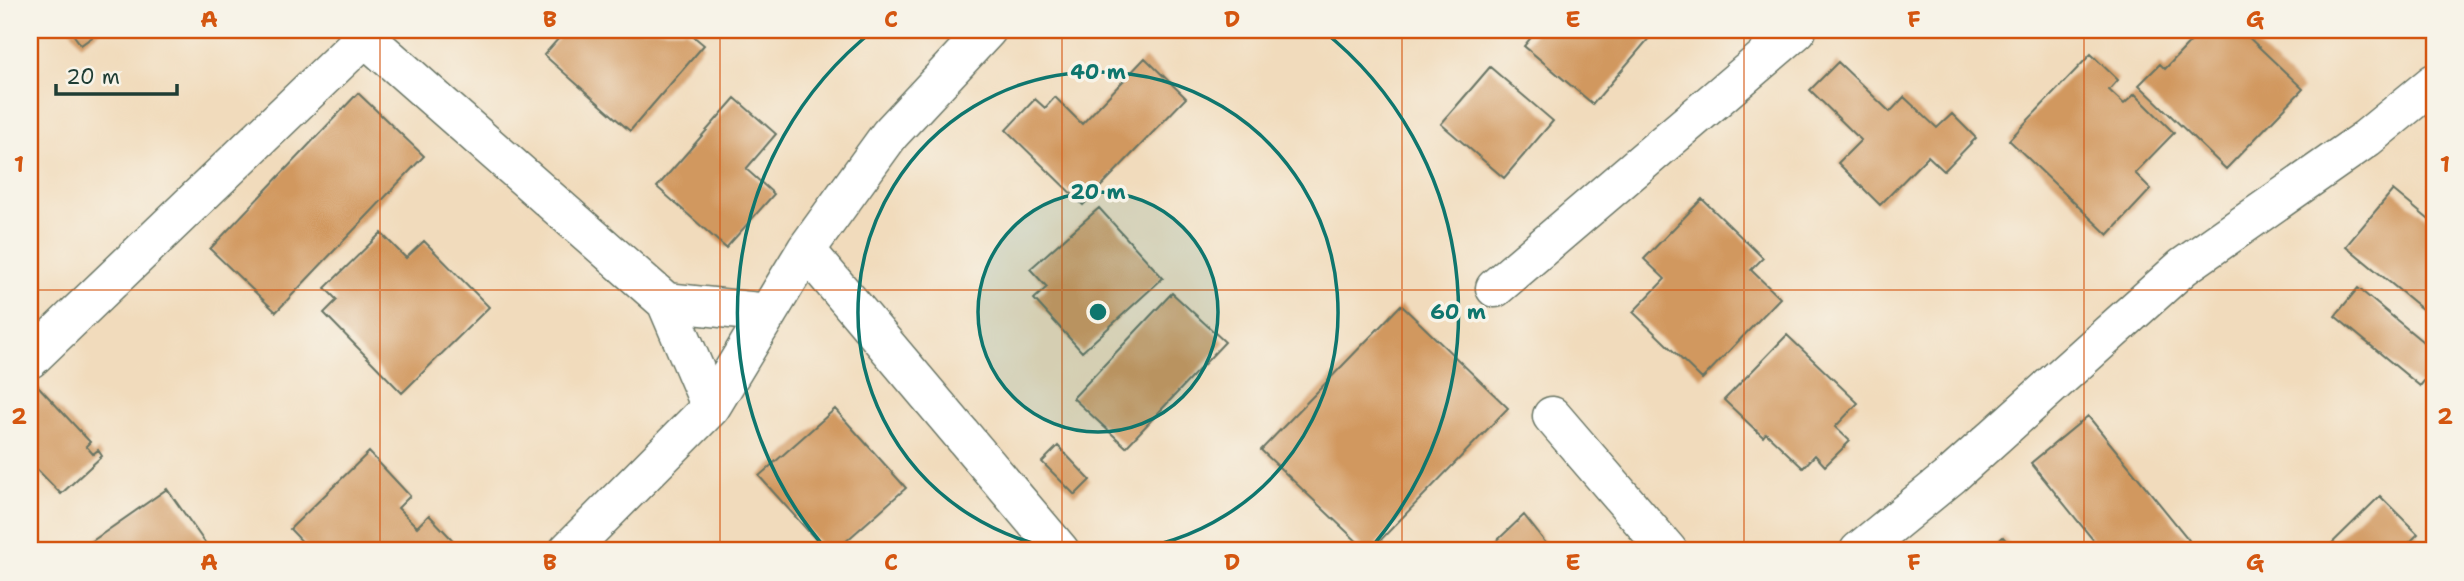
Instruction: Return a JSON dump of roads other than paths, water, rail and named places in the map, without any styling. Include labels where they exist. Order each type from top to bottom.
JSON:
[{"type":"street","points":[[568,551],[711,407],[806,250],[890,134],[987,30]]},
{"type":"street","points":[[1495,288],[1797,30]]},
{"type":"street","points":[[30,359],[361,34],[666,302],[711,407]]},
{"type":"street","points":[[1859,551],[1952,475],[2183,267],[2367,138],[2434,83]]},
{"type":"street","points":[[806,250],[1055,549]]},
{"type":"street","points":[[666,302],[768,313]]},
{"type":"street","points":[[1552,416],[1668,551]]}]
